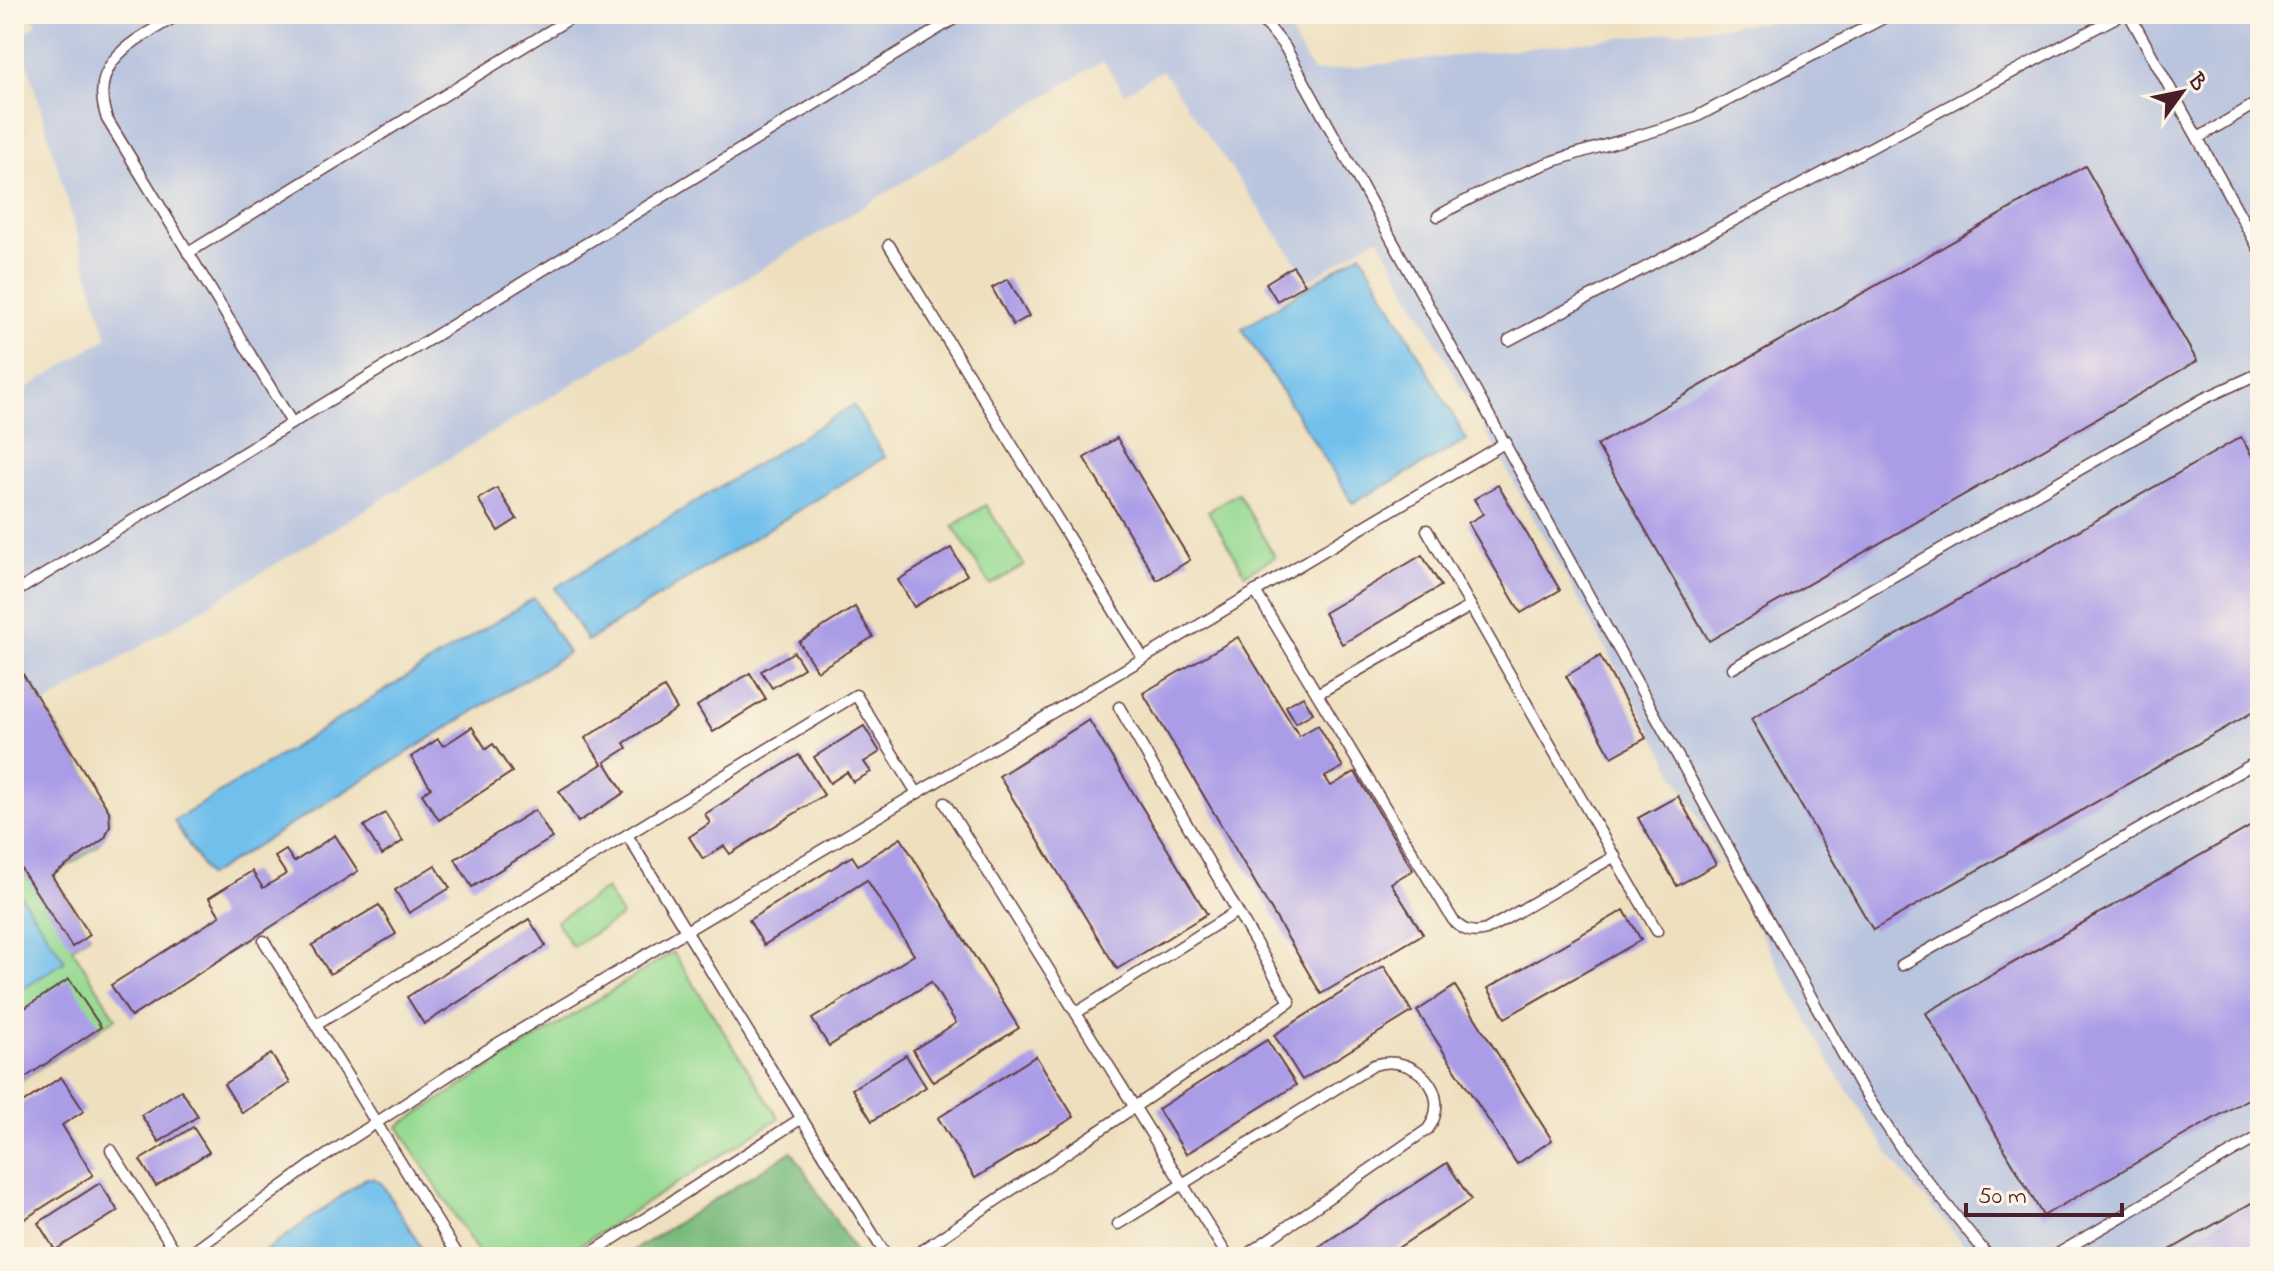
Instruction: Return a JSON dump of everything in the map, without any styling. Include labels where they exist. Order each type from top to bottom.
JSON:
[{"type":"lane","points":[[180,14],[119,53],[107,70],[101,95],[107,119],[292,423]]},
{"type":"lane","points":[[188,253],[577,14]]},
{"type":"lane","points":[[14,593],[962,14]]},
{"type":"lane","points":[[1252,14],[1268,26],[1285,47],[1861,1087],[1903,1151],[1989,1257]]},
{"type":"lane","points":[[1438,216],[1477,194],[1558,159],[1696,117],[1891,14]]},
{"type":"lane","points":[[1509,340],[2122,14]]},
{"type":"lane","points":[[2129,14],[2260,251]]},
{"type":"lane","points":[[2198,138],[2260,101]]},
{"type":"lane","points":[[889,245],[1143,658]]},
{"type":"lane","points":[[1733,668],[2203,399],[2260,373]]},
{"type":"lane","points":[[186,1257],[375,1121],[495,1045],[1506,442]]},
{"type":"lane","points":[[1427,530],[1657,931]]},
{"type":"lane","points":[[1255,591],[1453,920],[1463,930],[1486,930],[1615,856]]},
{"type":"lane","points":[[1317,694],[1471,606]]},
{"type":"lane","points":[[316,1025],[856,695],[917,793]]},
{"type":"lane","points":[[912,1257],[1290,1002],[1119,707]]},
{"type":"lane","points":[[1902,965],[2260,760]]},
{"type":"lane","points":[[945,803],[1228,1257]]},
{"type":"lane","points":[[627,835],[887,1257]]},
{"type":"lane","points":[[1076,1013],[1237,911]]},
{"type":"lane","points":[[264,941],[459,1257]]},
{"type":"lane","points":[[1118,1224],[1374,1065],[1400,1062],[1424,1076],[1436,1103],[1433,1123],[1428,1129],[1243,1257]]},
{"type":"lane","points":[[585,1257],[802,1118]]},
{"type":"lane","points":[[2059,1253],[2260,1136]]},
{"type":"lane","points":[[111,1150],[179,1257]]},
{"type":"lane","points":[[14,1251],[18,1257]]},
{"type":"shaded area","points":[[31,14],[1280,14],[1313,72],[1812,14],[2260,14],[2260,1257],[1975,1257],[1896,1164],[1833,1068],[1667,759],[1378,237],[1309,280],[1162,70],[1125,93],[1103,61],[44,705],[14,660],[14,396],[107,338],[20,37],[37,24]]},
{"type":"green space","points":[[1238,493],[1275,557],[1245,574],[1208,511]]},
{"type":"green space","points":[[986,505],[1024,565],[990,585],[953,526]]},
{"type":"green space","points":[[14,660],[109,811],[110,823],[100,842],[52,876],[90,935],[72,948],[116,1018],[14,1085]]},
{"type":"green space","points":[[606,889],[622,916],[572,947],[556,921]]},
{"type":"green space","points":[[673,952],[779,1118],[561,1257],[481,1257],[398,1126]]},
{"type":"green space","points":[[792,1151],[858,1257],[623,1257]]},
{"type":"water","points":[[1361,253],[1467,440],[1353,503],[1242,329]]},
{"type":"water","points":[[853,405],[885,457],[587,641],[555,588]]},
{"type":"water","points":[[534,598],[568,653],[208,876],[174,821]]},
{"type":"water","points":[[19,893],[65,961],[14,995],[14,896]]},
{"type":"water","points":[[366,1178],[382,1184],[427,1257],[257,1257]]},
{"type":"building","points":[[2085,166],[2197,361],[1709,641],[1597,445]]},
{"type":"building","points":[[1293,266],[1305,284],[1277,301],[1266,283]]},
{"type":"building","points":[[1008,279],[1029,316],[1013,325],[992,288]]},
{"type":"building","points":[[2241,437],[2260,470],[2260,708],[1873,930],[1751,719]]},
{"type":"building","points":[[1117,438],[1190,560],[1157,580],[1084,458]]},
{"type":"building","points":[[1498,485],[1560,590],[1521,613],[1468,523],[1483,514],[1474,499]]},
{"type":"building","points":[[497,488],[517,519],[498,531],[478,499]]},
{"type":"building","points":[[951,548],[967,575],[914,607],[898,580]]},
{"type":"building","points":[[1422,555],[1441,586],[1342,644],[1324,613]]},
{"type":"building","points":[[855,607],[873,637],[817,671],[799,642]]},
{"type":"building","points":[[1238,637],[1299,736],[1318,725],[1343,767],[1325,777],[1331,786],[1355,772],[1413,870],[1391,883],[1423,934],[1321,994],[1143,693]]},
{"type":"building","points":[[794,652],[804,668],[772,688],[761,671]]},
{"type":"building","points":[[1600,656],[1646,738],[1612,757],[1566,676]]},
{"type":"building","points":[[14,660],[109,811],[110,826],[105,838],[52,876],[90,935],[72,947],[14,858]]},
{"type":"building","points":[[750,673],[766,699],[713,732],[697,706]]},
{"type":"building","points":[[664,688],[677,709],[624,743],[627,748],[605,762],[624,793],[578,822],[559,791],[602,764],[585,738]]},
{"type":"building","points":[[1303,696],[1313,713],[1296,723],[1286,706]]},
{"type":"building","points":[[1089,720],[1207,914],[1117,969],[999,776]]},
{"type":"building","points":[[864,726],[880,752],[864,762],[871,772],[853,782],[847,772],[830,783],[814,757]]},
{"type":"building","points":[[472,727],[486,749],[493,744],[512,772],[439,820],[422,794],[431,788],[411,757],[438,739],[443,746]]},
{"type":"building","points":[[799,755],[824,795],[730,854],[724,846],[703,859],[689,837],[710,823],[705,814]]},
{"type":"building","points":[[1678,796],[1716,864],[1677,886],[1638,818]]},
{"type":"building","points":[[535,810],[552,838],[472,887],[455,859]]},
{"type":"building","points":[[385,813],[403,841],[382,855],[364,826]]},
{"type":"building","points":[[2260,821],[2260,1092],[2043,1216],[1926,1013]]},
{"type":"building","points":[[335,835],[358,871],[131,1017],[111,985],[220,916],[209,898],[252,871],[263,888],[286,874],[275,857],[286,850],[294,862]]},
{"type":"building","points":[[901,838],[1019,1028],[933,1082],[913,1050],[956,1023],[931,982],[829,1046],[812,1019],[914,955],[867,880],[764,945],[749,920],[852,856],[858,865]]},
{"type":"building","points":[[435,865],[450,888],[409,913],[395,890]]},
{"type":"building","points":[[379,905],[396,934],[330,974],[312,945]]},
{"type":"building","points":[[1624,910],[1641,940],[1505,1018],[1488,988]]},
{"type":"building","points":[[529,919],[546,946],[424,1024],[407,997]]},
{"type":"building","points":[[1384,966],[1412,1012],[1302,1080],[1274,1035]]},
{"type":"building","points":[[69,979],[101,1027],[14,1085],[14,1015]]},
{"type":"building","points":[[1455,986],[1552,1140],[1517,1164],[1417,1011]]},
{"type":"building","points":[[1267,1040],[1296,1085],[1186,1154],[1158,1109]]},
{"type":"building","points":[[271,1054],[290,1083],[242,1113],[224,1084]]},
{"type":"building","points":[[906,1055],[926,1087],[872,1121],[852,1089]]},
{"type":"building","points":[[1036,1056],[1074,1117],[975,1178],[938,1118]]},
{"type":"building","points":[[61,1077],[84,1111],[62,1125],[93,1175],[17,1224],[14,1220],[14,1156],[19,1152],[14,1144],[14,1109]]},
{"type":"building","points":[[181,1090],[198,1116],[159,1142],[141,1115]]},
{"type":"building","points":[[193,1127],[209,1152],[156,1186],[140,1160]]},
{"type":"building","points":[[1447,1163],[1471,1200],[1384,1257],[1303,1257]]},
{"type":"building","points":[[100,1183],[118,1211],[55,1250],[38,1223]]},
{"type":"building","points":[[2260,1198],[2260,1257],[2158,1257]]}]
